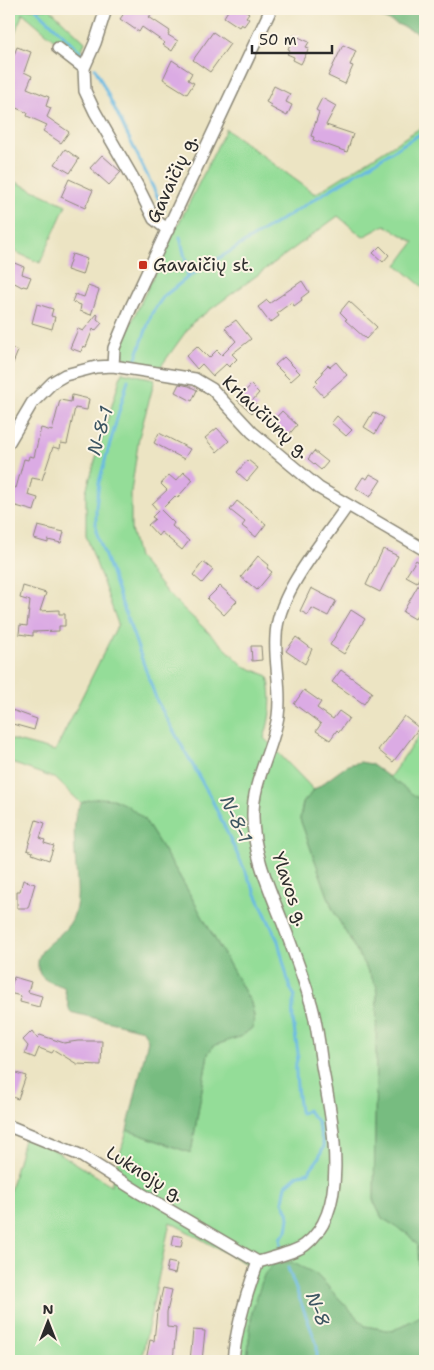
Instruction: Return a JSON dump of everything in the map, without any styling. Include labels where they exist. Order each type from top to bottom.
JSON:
[{"type":"street","points":[[106,9],[95,43],[84,68],[86,91],[95,112],[137,185],[154,219],[168,230]]},
{"type":"street","name":"Gavaičių g.","points":[[113,366],[114,348],[132,304],[271,9]]},
{"type":"street","points":[[58,48],[84,68]]},
{"type":"street","name":"Kriaučiūnų g.","points":[[9,442],[32,403],[53,382],[65,376],[80,371],[113,366],[160,375],[182,376],[203,383],[212,390],[239,419],[277,454],[319,488],[425,550]]},
{"type":"street","name":"Ylavos g.","points":[[258,1262],[303,1246],[310,1240],[320,1227],[329,1208],[336,1167],[335,1137],[311,1003],[296,957],[263,874],[252,816],[256,788],[278,718],[280,698],[276,655],[277,624],[296,580],[347,506]]},
{"type":"street","name":"Luknojų g.","points":[[9,1126],[80,1155],[140,1193],[258,1262]]},
{"type":"street","points":[[233,1361],[243,1304],[258,1262]]},
{"type":"green space","points":[[9,9],[50,9],[85,42],[78,60],[23,13],[9,47]]},
{"type":"green space","points":[[362,9],[425,9],[425,36]]},
{"type":"green space","points":[[425,125],[425,289],[397,265],[414,242],[385,225],[363,237],[338,216],[192,323],[159,369],[127,361],[123,355],[123,340],[226,129],[315,194]]},
{"type":"green space","points":[[9,179],[66,205],[40,263],[9,249]]},
{"type":"green space","points":[[122,372],[155,379],[139,437],[131,492],[131,529],[138,557],[167,593],[244,666],[268,676],[270,707],[264,738],[314,790],[303,803],[300,819],[333,910],[377,987],[374,1202],[382,1218],[408,1234],[418,1246],[421,1316],[392,1331],[365,1326],[316,1274],[252,1312],[247,1361],[232,1361],[248,1265],[170,1222],[141,1361],[9,1361],[9,1194],[25,1136],[51,1148],[111,1185],[127,1130],[191,1153],[208,1054],[213,1046],[242,1036],[253,1027],[254,1016],[251,1003],[179,875],[144,819],[89,800],[81,803],[56,779],[9,762],[9,739],[55,751],[118,624],[86,535],[86,491]]},
{"type":"green space","points":[[425,727],[425,803],[389,778]]},
{"type":"green space","points":[[360,762],[371,764],[425,803],[425,1361],[247,1361],[252,1312],[264,1275],[274,1263],[291,1262],[316,1274],[365,1326],[392,1331],[421,1316],[418,1246],[408,1234],[382,1218],[374,1202],[377,987],[333,910],[300,819],[303,803],[314,790],[348,765]]},
{"type":"green space","points":[[101,798],[113,799],[128,806],[144,819],[179,875],[251,1003],[254,1016],[253,1027],[242,1036],[213,1046],[208,1054],[191,1153],[127,1130],[148,1040],[143,1030],[70,1012],[64,987],[46,980],[40,974],[38,965],[41,953],[67,927],[75,910],[77,890],[74,835],[77,812],[80,805],[84,802]]},
{"type":"building","points":[[127,9],[155,9],[149,17],[170,31],[168,35],[178,41],[172,51],[163,45],[165,43],[142,27],[139,32],[120,19]]},
{"type":"building","points":[[229,9],[243,9],[249,13],[246,17],[249,19],[244,26],[241,24],[239,27],[224,17]]},
{"type":"building","points":[[213,32],[230,44],[210,72],[193,60]]},
{"type":"building","points":[[294,35],[309,42],[306,47],[309,48],[301,64],[293,60],[294,57],[287,54]]},
{"type":"building","points":[[343,45],[356,51],[350,65],[353,66],[345,84],[328,76]]},
{"type":"building","points":[[17,47],[31,52],[24,72],[32,76],[27,88],[49,97],[46,106],[51,108],[47,117],[69,132],[61,143],[43,131],[47,125],[27,116],[28,113],[9,105],[9,68]]},
{"type":"building","points":[[172,60],[192,73],[188,80],[194,83],[187,94],[163,79]]},
{"type":"building","points":[[274,86],[290,94],[286,102],[292,105],[287,116],[270,107],[271,105],[266,102]]},
{"type":"building","points":[[322,98],[336,106],[326,125],[353,134],[347,152],[313,140],[314,137],[311,136],[319,112],[316,110]]},
{"type":"building","points":[[65,149],[79,159],[70,173],[55,164]]},
{"type":"building","points":[[102,155],[121,172],[109,185],[90,168]]},
{"type":"building","points":[[69,179],[93,190],[85,208],[61,197]]},
{"type":"building","points":[[380,246],[389,255],[383,262],[373,253]]},
{"type":"building","points":[[72,254],[87,259],[82,275],[67,270]]},
{"type":"building","points":[[12,262],[24,267],[22,274],[31,277],[27,287],[22,287],[9,280],[9,270]]},
{"type":"building","points":[[302,281],[309,292],[294,306],[292,302],[277,313],[279,316],[270,323],[258,307],[267,300],[270,303]]},
{"type":"building","points":[[88,286],[99,290],[91,315],[80,311],[81,305],[72,302],[75,294],[84,297]]},
{"type":"building","points":[[349,301],[377,327],[366,339],[345,320],[347,319],[340,312]]},
{"type":"building","points":[[37,304],[53,309],[51,316],[55,317],[52,329],[32,323]]},
{"type":"building","points":[[97,314],[97,319],[102,323],[95,331],[93,329],[86,347],[83,346],[81,352],[70,348],[78,329],[83,331]]},
{"type":"building","points":[[236,320],[251,339],[232,354],[237,359],[229,367],[226,364],[213,376],[202,364],[197,369],[186,356],[197,346],[209,358],[217,350],[222,355],[236,341],[225,328]]},
{"type":"building","points":[[9,347],[18,351],[9,373]]},
{"type":"building","points":[[284,357],[300,373],[291,381],[275,365]]},
{"type":"building","points":[[336,362],[347,375],[323,396],[314,386],[318,382],[316,380],[328,365],[330,367]]},
{"type":"building","points":[[179,384],[197,390],[192,401],[175,392]]},
{"type":"building","points":[[251,385],[259,393],[252,401],[258,406],[252,413],[237,400]]},
{"type":"building","points":[[72,395],[89,399],[87,410],[75,408],[67,444],[61,443],[60,449],[53,447],[42,480],[32,478],[28,495],[38,498],[34,511],[9,504],[11,497],[9,496],[10,486],[16,488],[24,459],[28,460],[29,456],[34,457],[41,428],[52,431],[60,400],[71,402]]},
{"type":"building","points":[[282,411],[297,425],[287,437],[271,423]]},
{"type":"building","points":[[373,412],[384,418],[375,434],[364,427]]},
{"type":"building","points":[[337,416],[352,430],[346,436],[331,423]]},
{"type":"building","points":[[217,428],[229,441],[217,452],[205,438]]},
{"type":"building","points":[[159,433],[190,449],[184,459],[154,443]]},
{"type":"building","points":[[314,451],[328,462],[321,470],[308,459]]},
{"type":"building","points":[[248,460],[258,468],[247,481],[237,472]]},
{"type":"building","points":[[184,472],[193,480],[177,498],[175,496],[161,510],[174,523],[172,526],[189,541],[182,550],[161,532],[158,536],[148,525],[155,519],[152,517],[158,511],[152,504],[167,490],[161,484],[169,475],[176,481]]},
{"type":"building","points":[[370,474],[381,480],[370,497],[356,488],[363,477],[367,479]]},
{"type":"building","points":[[237,501],[266,524],[256,537],[242,526],[245,522],[230,510]]},
{"type":"building","points":[[38,526],[64,532],[61,543],[48,540],[48,543],[34,539]]},
{"type":"building","points":[[383,549],[398,556],[380,592],[366,585]]},
{"type":"building","points":[[258,556],[269,565],[267,568],[272,572],[257,590],[241,577]]},
{"type":"building","points":[[416,560],[425,566],[417,582],[406,576]]},
{"type":"building","points":[[203,562],[213,570],[202,583],[193,575]]},
{"type":"building","points":[[425,573],[425,601],[415,619],[403,612]]},
{"type":"building","points":[[23,586],[46,593],[40,611],[59,610],[59,614],[65,614],[65,626],[59,626],[59,631],[33,632],[33,636],[19,634],[20,625],[27,626],[30,601],[20,598]]},
{"type":"building","points":[[220,586],[237,601],[224,615],[207,599]]},
{"type":"building","points":[[311,588],[336,601],[328,616],[312,608],[308,615],[300,611]]},
{"type":"building","points":[[351,610],[365,619],[344,654],[330,645]]},
{"type":"building","points":[[296,637],[312,649],[305,664],[286,651]]},
{"type":"building","points":[[251,646],[261,646],[262,660],[252,661]]},
{"type":"building","points":[[341,670],[372,692],[364,704],[332,682]]},
{"type":"building","points":[[304,690],[321,702],[317,708],[333,719],[339,711],[349,718],[339,732],[337,730],[330,740],[316,731],[321,724],[294,704]]},
{"type":"building","points":[[9,709],[37,719],[34,730],[9,723]]},
{"type":"building","points":[[404,716],[419,728],[393,762],[378,750]]},
{"type":"building","points":[[36,820],[45,823],[40,838],[45,840],[44,843],[54,846],[49,860],[32,854],[33,852],[27,850]]},
{"type":"building","points":[[23,880],[35,884],[28,908],[17,908],[17,891],[20,891]]},
{"type":"building","points":[[14,977],[31,982],[28,992],[42,996],[39,1007],[20,1002],[21,996],[9,993]]},
{"type":"building","points":[[32,1031],[37,1038],[40,1035],[64,1043],[102,1041],[101,1065],[77,1064],[54,1050],[52,1053],[39,1048],[35,1058],[25,1054],[28,1046],[23,1040]]},
{"type":"building","points":[[13,1072],[26,1076],[18,1099],[9,1096],[9,1084]]},
{"type":"building","points":[[174,1235],[183,1237],[181,1247],[172,1246]]},
{"type":"building","points":[[168,1262],[177,1264],[175,1274],[166,1272]]},
{"type":"building","points":[[163,1288],[172,1290],[167,1312],[167,1327],[176,1328],[173,1361],[146,1360],[150,1340],[154,1341],[157,1311]]},
{"type":"building","points":[[193,1330],[205,1331],[202,1361],[190,1361]]},
{"type":"waterway","points":[[36,9],[83,54]]},
{"type":"waterway","points":[[95,68],[164,210]]},
{"type":"waterway","name":"N-8-1","points":[[135,361],[152,313],[164,296],[187,278],[425,131]]},
{"type":"waterway","points":[[180,237],[187,266],[187,278]]},
{"type":"waterway","name":"N-8-1","points":[[128,380],[99,482],[96,531],[157,701],[211,798],[278,941],[290,988],[295,996],[293,1017],[298,1054],[296,1068],[300,1111],[301,1114],[307,1110],[317,1121],[324,1147],[309,1172],[299,1174],[286,1185],[283,1202],[289,1218],[287,1231],[280,1238],[281,1245]]},
{"type":"waterway","name":"N-8","points":[[288,1268],[317,1345],[317,1361]]},
{"type":"place","name":"Gavaičių st.","points":[[143,265]]}]
